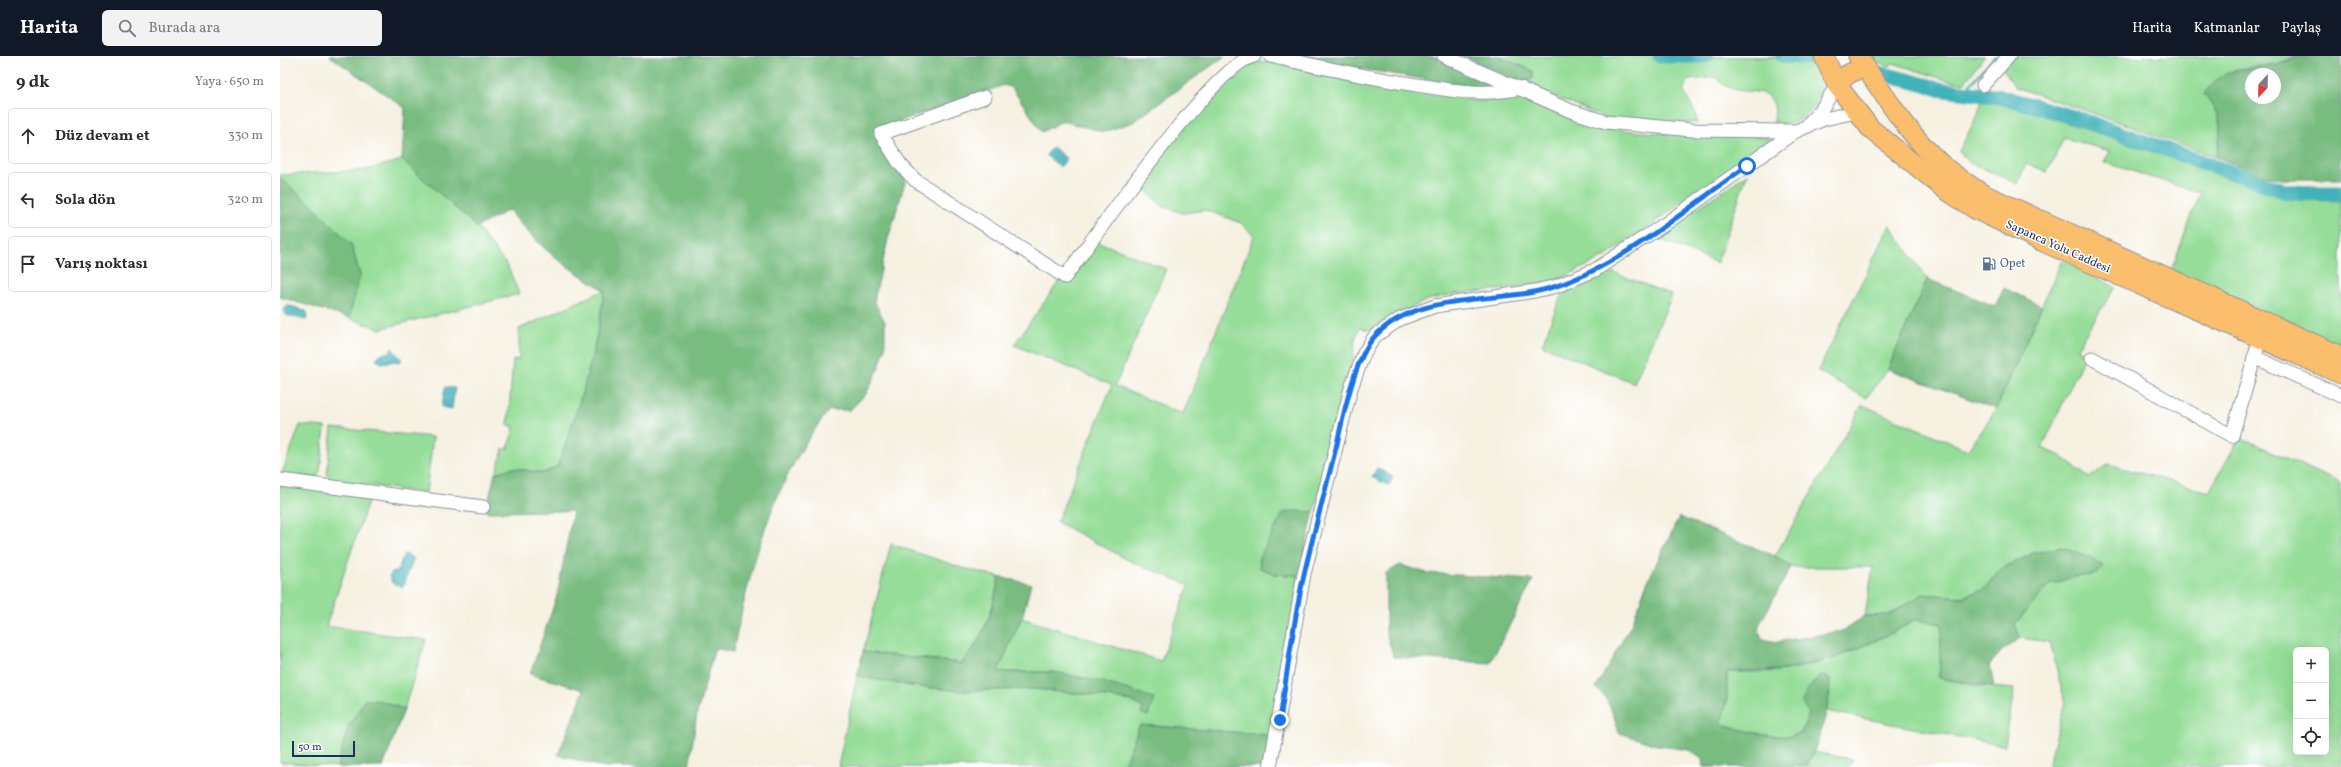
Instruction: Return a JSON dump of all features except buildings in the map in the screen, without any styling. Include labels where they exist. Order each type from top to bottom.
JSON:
[{"type":"highway","name":"Sapanca Yolu Caddesi","points":[[1824,56],[1837,85],[1856,112],[1870,128],[1892,148],[1943,188],[1975,210],[2341,374]]},
{"type":"highway","name":"Sapanca Yolu Caddesi","points":[[1862,61],[1884,94],[1928,151],[1960,179],[1983,194],[2341,356]]},
{"type":"highway","points":[[1837,85],[1862,61]]},
{"type":"highway","points":[[1856,112],[1873,105],[1884,94]]},
{"type":"street","points":[[985,97],[881,134],[900,164],[915,180],[1065,277],[1201,98],[1236,65],[1254,56]]},
{"type":"street","points":[[1270,56],[1330,70],[1457,91],[1491,93],[1521,88]]},
{"type":"street","points":[[1444,56],[1591,118],[1623,125],[1692,130],[1801,129],[1824,119],[1856,112]]},
{"type":"street","points":[[1983,85],[2009,56]]},
{"type":"street","points":[[1270,767],[1304,574],[1351,388],[1364,353],[1375,336],[1400,319],[1435,306],[1535,292],[1557,286],[1595,270],[1665,224],[1801,129],[1821,110],[1837,85]]},
{"type":"street","points":[[2092,358],[2232,436],[2260,338]]},
{"type":"street","points":[[2254,357],[2341,396]]},
{"type":"street","points":[[280,480],[483,507]]},
{"type":"green space","points":[[330,56],[552,56],[555,59],[557,56],[1225,56],[1133,122],[1104,132],[1062,121],[1042,132],[1012,88],[1004,85],[892,124],[875,133],[906,179],[888,239],[874,301],[885,322],[885,349],[878,370],[866,394],[850,410],[829,410],[809,437],[792,466],[778,495],[756,556],[733,652],[715,648],[697,713],[689,767],[603,767],[558,755],[584,690],[530,674],[557,596],[573,511],[486,512],[495,473],[513,468],[544,473],[558,466],[586,380],[597,335],[604,290],[552,255],[531,235],[509,210],[477,227],[402,160],[405,108]]},
{"type":"green space","points":[[1293,56],[1433,56],[1498,84],[1495,87],[1468,86],[1324,63]]},
{"type":"green space","points":[[1463,56],[1498,56],[1533,71],[1533,79],[1519,82]]},
{"type":"green space","points":[[1498,56],[1807,57],[1818,72],[1820,87],[1817,101],[1809,114],[1804,118],[1788,123],[1773,125],[1774,109],[1771,99],[1765,94],[1734,89],[1724,85],[1716,77],[1689,80],[1683,90],[1696,115],[1697,123],[1608,119],[1519,82],[1533,71]]},
{"type":"green space","points":[[1870,56],[1985,56],[1964,83],[1953,82],[1893,63],[1890,66],[1874,61]]},
{"type":"green space","points":[[2299,56],[2276,64],[2236,69],[2204,94],[2211,103],[2220,124],[2216,157],[2015,87],[1995,57]]},
{"type":"green space","points":[[2299,56],[2341,56],[2341,179],[2282,179],[2261,175],[2216,157],[2220,124],[2211,103],[2204,94],[2220,77],[2236,70],[2245,69],[2245,104],[2281,104],[2281,68],[2251,68],[2285,62]]},
{"type":"green space","points":[[1273,62],[1348,81],[1477,101],[1521,99],[1539,102],[1607,128],[1640,132],[1768,137],[1769,142],[1605,257],[1560,279],[1527,287],[1453,294],[1427,300],[1367,330],[1360,327],[1355,339],[1353,360],[1314,512],[1294,511],[1274,574],[1299,576],[1271,735],[1140,725],[1123,767],[838,767],[857,676],[911,686],[964,691],[1033,689],[1094,695],[1132,701],[1143,708],[1154,698],[1055,672],[997,672],[1021,618],[1161,661],[1189,585],[1132,562],[1057,522],[1112,385],[1014,345],[1060,280],[1096,241],[1166,269],[1115,386],[1183,414],[1254,236],[1241,223],[1206,210],[1183,213],[1162,206],[1139,184],[1193,116],[1226,81],[1241,69],[1254,63]]},
{"type":"green space","points":[[1982,100],[2037,113],[2291,200],[2341,201],[2341,346],[2171,271],[2200,193],[2104,162],[2110,151],[2064,138],[2047,172],[2026,163],[2018,184],[1970,163],[1959,151],[1978,114]]},
{"type":"green space","points":[[402,160],[477,227],[508,267],[519,294],[380,329],[349,318],[360,275],[351,244],[311,204],[280,178],[280,175],[366,170]]},
{"type":"green space","points":[[1747,174],[1717,263],[1655,237]]},
{"type":"green space","points":[[280,178],[311,204],[351,244],[360,275],[349,318],[280,297]]},
{"type":"green space","points":[[1890,225],[1927,279],[1888,369],[1866,398],[1818,371]]},
{"type":"green space","points":[[2062,260],[2115,287],[2077,348],[2084,357],[2042,448],[2061,456],[2089,478],[2108,464],[2209,492],[2240,437],[2341,483],[2341,767],[2048,767],[2065,703],[2050,642],[2020,638],[2015,624],[2048,586],[2069,578],[2097,574],[2034,553],[2001,569],[1984,589],[1963,597],[1923,594],[1889,615],[1865,616],[1873,567],[1791,567],[1775,556],[1862,405],[1968,450],[1996,409]]},
{"type":"green space","points":[[1604,269],[1672,295],[1634,383],[1542,345],[1564,288]]},
{"type":"green space","points":[[1927,279],[1995,306],[2004,288],[2042,306],[1996,409],[1888,369]]},
{"type":"green space","points":[[604,290],[597,335],[586,380],[558,466],[544,473],[513,468],[496,473],[503,449],[508,449],[514,427],[508,425],[513,360],[519,359],[519,329]]},
{"type":"green space","points":[[300,425],[325,427],[320,471],[316,478],[282,473]]},
{"type":"green space","points":[[332,428],[433,437],[426,493],[330,480],[327,474]]},
{"type":"green space","points":[[280,483],[370,496],[326,626],[426,640],[404,709],[381,701],[348,728],[337,767],[280,762]]},
{"type":"green space","points":[[1294,511],[1314,512],[1299,576],[1274,574],[1260,568],[1259,558],[1283,513]]},
{"type":"green space","points":[[1679,517],[1775,556],[1791,567],[1758,627],[1762,639],[1777,642],[1842,631],[1865,616],[1889,615],[1923,594],[1963,597],[1984,589],[2001,569],[2034,553],[2061,547],[2093,559],[2103,566],[2097,574],[2069,578],[2048,586],[2015,624],[2020,638],[2003,650],[1990,664],[1994,687],[1939,678],[1942,624],[1915,620],[1894,632],[1835,658],[1784,670],[1727,672],[1727,700],[1721,724],[1771,736],[1801,733],[1809,714],[1802,702],[1809,687],[1822,675],[1830,678],[1828,701],[1820,736],[1806,767],[1703,767],[1702,759],[1689,750],[1660,746],[1619,733],[1608,703],[1596,688],[1632,623],[1647,583]]},
{"type":"green space","points":[[891,544],[963,568],[999,577],[994,601],[987,623],[977,643],[962,663],[863,652]]},
{"type":"green space","points":[[1400,565],[1427,573],[1533,580],[1490,663],[1394,657],[1386,633],[1386,573]]},
{"type":"green space","points":[[999,577],[1031,584],[1023,614],[998,672],[1055,672],[1103,682],[1154,698],[1148,716],[1141,713],[1143,708],[1132,701],[1094,695],[1033,689],[964,691],[911,686],[857,676],[863,652],[962,663],[977,643],[987,623],[994,601]]},
{"type":"green space","points":[[1915,620],[1942,624],[1939,678],[1981,686],[2014,689],[2005,746],[1826,711],[1830,693],[1809,714],[1801,733],[1771,736],[1721,724],[1727,700],[1727,672],[1778,671],[1802,667],[1852,651],[1884,637]]},
{"type":"green space","points":[[365,699],[381,701],[404,709],[383,767],[337,767],[348,728]]},
{"type":"green space","points":[[1140,725],[1271,735],[1264,767],[1123,767]]},
{"type":"green space","points":[[1813,752],[1852,759],[1849,767],[1806,767]]},
{"type":"water","points":[[1053,147],[1067,159],[1060,167],[1046,155]]},
{"type":"water","points":[[287,305],[306,311],[308,314],[306,320],[285,315],[283,310]]},
{"type":"water","points":[[392,348],[402,360],[398,363],[396,361],[382,363],[376,360],[380,354],[390,352]]},
{"type":"water","points":[[445,387],[455,388],[452,409],[442,407]]},
{"type":"water","points":[[1377,468],[1393,477],[1389,486],[1372,477]]},
{"type":"water","points":[[404,554],[414,558],[403,587],[392,583],[389,576],[393,572],[397,572]]},
{"type":"waterway","points":[[1660,56],[1706,56]]},
{"type":"waterway","points":[[1783,56],[1807,57]]},
{"type":"waterway","points":[[1964,92],[1995,56]]},
{"type":"waterway","points":[[1884,74],[1944,90],[2002,97],[2077,118],[2284,191],[2341,193]]},
{"type":"place","name":"Opet","points":[[1989,264]]},
{"type":"route","points":[[1280,720],[1304,574],[1351,388],[1364,353],[1375,336],[1400,319],[1435,306],[1535,292],[1557,286],[1580,277],[1614,259],[1747,166]]}]
